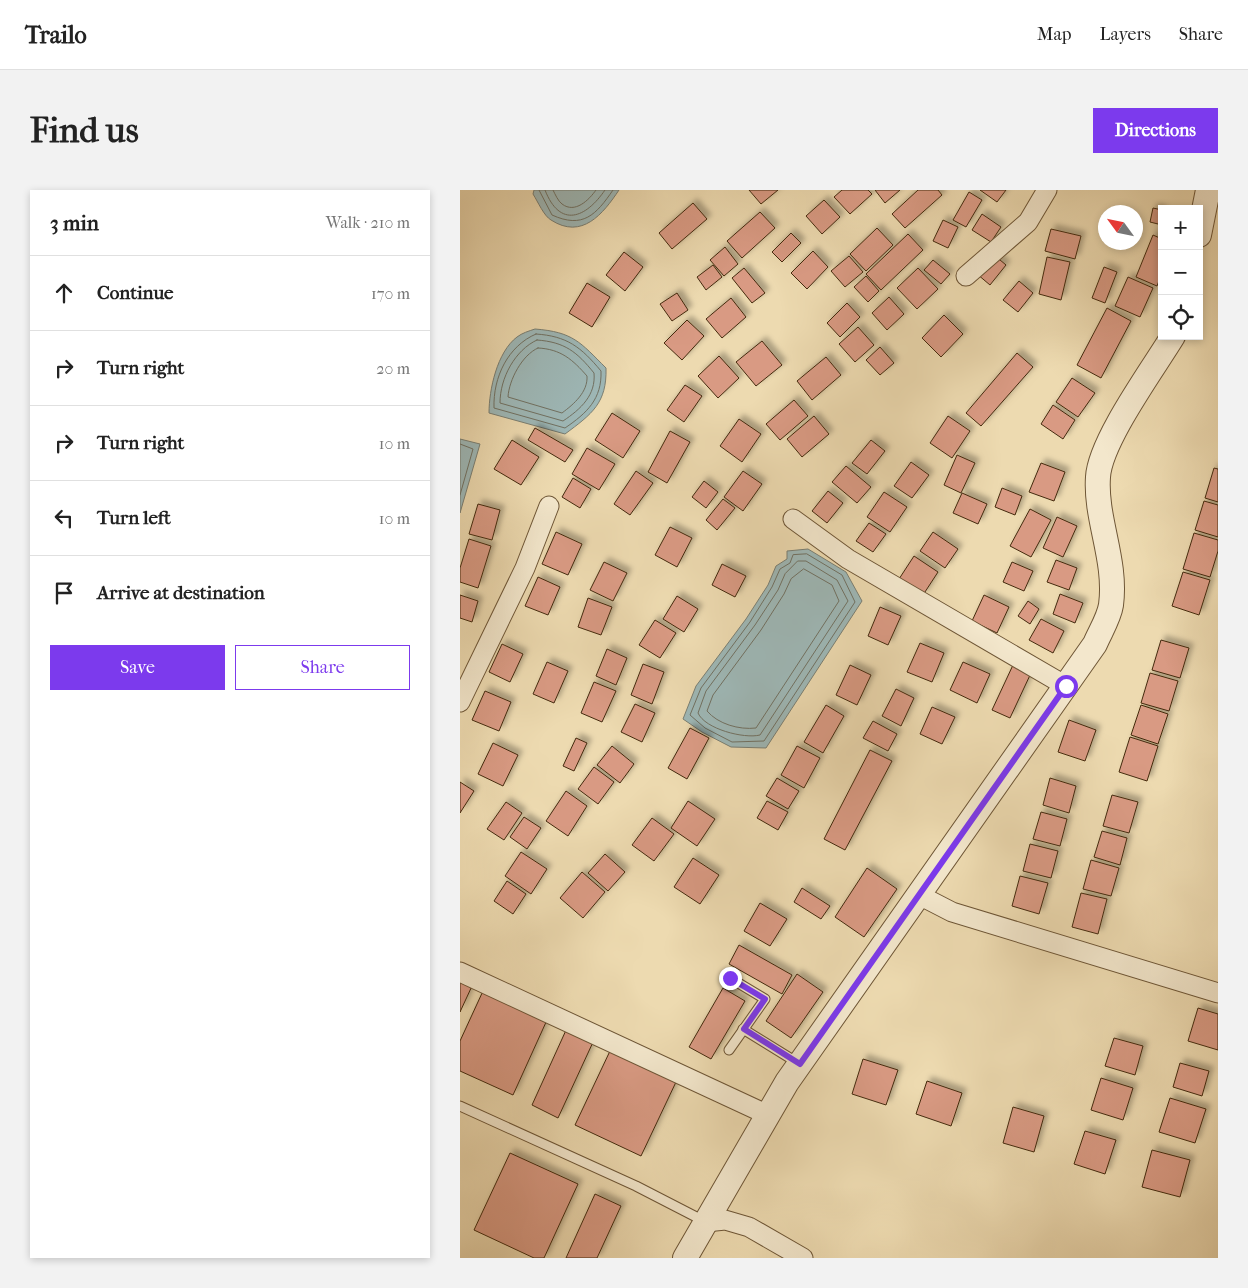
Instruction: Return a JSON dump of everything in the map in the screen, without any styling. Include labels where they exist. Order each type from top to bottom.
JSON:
[{"type":"street","points":[[966,276],[1028,222],[1047,190]]},
{"type":"street","points":[[1203,215],[1208,190]]},
{"type":"street","points":[[685,1258],[768,1115],[800,1064],[1095,644],[1111,607],[1112,565],[1101,513],[1098,476],[1105,447],[1171,340]]},
{"type":"street","points":[[460,702],[524,568],[549,506]]},
{"type":"street","points":[[794,519],[848,558],[1066,686]]},
{"type":"street","points":[[920,895],[952,912],[1218,993]]},
{"type":"street","points":[[460,972],[768,1115]]},
{"type":"street","points":[[706,1222],[725,1220],[749,1227],[802,1258]]},
{"type":"lane","points":[[729,1050],[765,999],[730,978]]},
{"type":"lane","points":[[744,1029],[800,1064]]},
{"type":"lane","points":[[460,1106],[636,1186],[706,1222]]},
{"type":"water","points":[[534,190],[619,190],[606,208],[591,222],[582,226],[572,227],[562,225],[548,218],[533,194]]},
{"type":"water","points":[[535,329],[548,330],[575,340],[606,368],[606,380],[601,399],[590,414],[565,434],[489,413],[493,383],[504,352],[517,337]]},
{"type":"water","points":[[460,439],[480,444],[460,513]]},
{"type":"water","points":[[808,549],[846,572],[862,601],[766,748],[731,747],[702,732],[683,719],[696,686],[746,619],[768,585],[776,566],[787,559],[787,551]]},
{"type":"building","points":[[749,190],[778,190],[761,204]]},
{"type":"building","points":[[842,190],[868,190],[872,194],[850,214],[834,197]]},
{"type":"building","points":[[875,190],[900,190],[885,203]]},
{"type":"building","points":[[918,190],[938,190],[942,195],[905,228],[892,214]]},
{"type":"building","points":[[980,190],[1006,190],[997,202]]},
{"type":"building","points":[[969,192],[982,200],[966,227],[953,220]]},
{"type":"building","points":[[824,200],[840,217],[822,234],[806,216]]},
{"type":"building","points":[[693,203],[707,219],[672,249],[659,233]]},
{"type":"building","points":[[1153,208],[1158,209],[1158,224],[1150,222]]},
{"type":"building","points":[[760,212],[775,228],[742,258],[727,241]]},
{"type":"building","points":[[982,214],[1001,227],[991,242],[972,230]]},
{"type":"building","points":[[943,220],[958,227],[948,248],[933,241]]},
{"type":"building","points":[[877,228],[893,245],[866,271],[850,254]]},
{"type":"building","points":[[1051,229],[1081,236],[1075,259],[1045,251]]},
{"type":"building","points":[[791,233],[801,243],[782,262],[772,252]]},
{"type":"building","points":[[908,234],[923,250],[881,290],[866,274]]},
{"type":"building","points":[[1153,235],[1158,237],[1157,286],[1136,277]]},
{"type":"building","points":[[725,247],[738,264],[724,276],[710,260]]},
{"type":"building","points":[[813,251],[828,267],[807,289],[791,273]]},
{"type":"building","points":[[624,252],[643,267],[625,291],[606,275]]},
{"type":"building","points":[[993,254],[1006,265],[990,285],[977,274]]},
{"type":"building","points":[[849,256],[863,272],[845,287],[831,271]]},
{"type":"building","points":[[1047,257],[1070,262],[1061,300],[1039,294]]},
{"type":"building","points":[[933,260],[950,274],[941,284],[924,270]]},
{"type":"building","points":[[713,265],[722,277],[706,290],[697,277]]},
{"type":"building","points":[[1104,267],[1117,272],[1105,303],[1092,298]]},
{"type":"building","points":[[744,268],[765,293],[752,303],[732,278]]},
{"type":"building","points":[[918,268],[938,289],[917,309],[897,288]]},
{"type":"building","points":[[866,276],[879,291],[868,302],[854,287]]},
{"type":"building","points":[[1128,277],[1153,288],[1140,317],[1115,306]]},
{"type":"building","points":[[1019,281],[1033,293],[1018,312],[1003,300]]},
{"type":"building","points":[[587,283],[610,297],[592,327],[569,313]]},
{"type":"building","points":[[677,293],[688,310],[672,321],[660,304]]},
{"type":"building","points":[[889,297],[904,314],[887,330],[872,313]]},
{"type":"building","points":[[731,298],[746,317],[722,338],[706,319]]},
{"type":"building","points":[[847,303],[860,317],[840,337],[827,323]]},
{"type":"building","points":[[1107,308],[1131,321],[1101,378],[1077,365]]},
{"type":"building","points":[[944,315],[963,334],[941,357],[922,338]]},
{"type":"building","points":[[687,320],[704,336],[682,360],[664,343]]},
{"type":"building","points":[[858,327],[874,345],[855,362],[839,344]]},
{"type":"building","points":[[762,341],[782,365],[756,386],[736,362]]},
{"type":"building","points":[[880,347],[894,363],[880,375],[866,360]]},
{"type":"building","points":[[1017,353],[1033,367],[981,426],[966,413]]},
{"type":"building","points":[[719,356],[739,378],[718,398],[698,376]]},
{"type":"building","points":[[826,357],[841,375],[812,400],[797,381]]},
{"type":"building","points":[[1072,378],[1095,393],[1078,417],[1056,402]]},
{"type":"building","points":[[685,385],[702,396],[684,422],[667,410]]},
{"type":"building","points":[[794,400],[808,416],[780,440],[766,424]]},
{"type":"building","points":[[1053,405],[1075,420],[1063,439],[1041,424]]},
{"type":"building","points":[[612,413],[640,431],[623,458],[595,440]]},
{"type":"building","points":[[814,416],[829,434],[802,457],[787,439]]},
{"type":"building","points":[[948,416],[970,431],[952,458],[930,443]]},
{"type":"building","points":[[739,419],[761,434],[742,462],[720,446]]},
{"type":"building","points":[[535,428],[573,450],[565,462],[528,440]]},
{"type":"building","points":[[670,431],[690,442],[667,483],[648,472]]},
{"type":"building","points":[[512,440],[539,457],[521,485],[494,469]]},
{"type":"building","points":[[871,440],[885,451],[867,474],[852,463]]},
{"type":"building","points":[[587,448],[615,464],[599,490],[572,474]]},
{"type":"building","points":[[957,455],[975,463],[961,493],[944,485]]},
{"type":"building","points":[[911,462],[929,475],[912,498],[894,486]]},
{"type":"building","points":[[1041,463],[1065,472],[1054,501],[1029,492]]},
{"type":"building","points":[[846,466],[871,487],[857,503],[832,482]]},
{"type":"building","points":[[1214,468],[1218,469],[1218,502],[1205,498]]},
{"type":"building","points":[[636,471],[653,483],[630,515],[614,504]]},
{"type":"building","points":[[743,471],[762,484],[743,511],[724,497]]},
{"type":"building","points":[[573,478],[591,489],[580,508],[562,497]]},
{"type":"building","points":[[704,481],[718,492],[706,508],[692,497]]},
{"type":"building","points":[[1002,488],[1022,496],[1015,515],[995,507]]},
{"type":"building","points":[[828,491],[843,503],[827,523],[812,511]]},
{"type":"building","points":[[884,492],[907,507],[890,532],[867,517]]},
{"type":"building","points":[[962,493],[987,504],[978,524],[953,513]]},
{"type":"building","points":[[723,499],[735,508],[717,530],[706,520]]},
{"type":"building","points":[[1204,501],[1218,505],[1218,537],[1195,530]]},
{"type":"building","points":[[478,504],[500,510],[492,540],[469,534]]},
{"type":"building","points":[[1030,509],[1051,520],[1031,557],[1010,546]]},
{"type":"building","points":[[1057,517],[1077,526],[1063,557],[1043,548]]},
{"type":"building","points":[[869,523],[886,534],[873,552],[856,541]]},
{"type":"building","points":[[670,527],[692,538],[677,567],[655,555]]},
{"type":"building","points":[[556,532],[582,544],[568,575],[542,564]]},
{"type":"building","points":[[933,532],[958,549],[945,568],[920,551]]},
{"type":"building","points":[[1194,533],[1218,540],[1218,551],[1210,577],[1183,569]]},
{"type":"building","points":[[469,539],[491,546],[478,588],[460,582],[460,568]]},
{"type":"building","points":[[914,556],[938,572],[923,595],[899,579]]},
{"type":"building","points":[[1056,560],[1077,568],[1069,590],[1047,582]]},
{"type":"building","points":[[604,562],[627,573],[613,601],[590,590]]},
{"type":"building","points":[[1012,562],[1033,571],[1024,591],[1003,582]]},
{"type":"building","points":[[722,564],[746,576],[735,597],[712,585]]},
{"type":"building","points":[[1183,572],[1210,580],[1199,615],[1172,606]]},
{"type":"building","points":[[538,577],[560,587],[548,615],[525,606]]},
{"type":"building","points":[[1060,594],[1083,603],[1075,623],[1053,614]]},
{"type":"building","points":[[460,595],[478,601],[472,622],[460,618]]},
{"type":"building","points":[[984,595],[1009,607],[997,633],[972,621]]},
{"type":"building","points":[[677,596],[698,609],[684,632],[663,619]]},
{"type":"building","points":[[588,598],[612,607],[601,635],[578,627]]},
{"type":"building","points":[[1028,601],[1039,609],[1030,624],[1018,616]]},
{"type":"building","points":[[880,607],[901,616],[888,645],[868,636]]},
{"type":"building","points":[[1041,619],[1064,631],[1053,653],[1029,640]]},
{"type":"building","points":[[655,620],[676,633],[660,658],[639,645]]},
{"type":"building","points":[[1161,640],[1189,648],[1180,678],[1152,670]]},
{"type":"building","points":[[920,643],[944,653],[932,682],[907,672]]},
{"type":"building","points":[[502,644],[523,654],[510,682],[489,672]]},
{"type":"building","points":[[607,649],[627,658],[616,685],[596,676]]},
{"type":"building","points":[[547,662],[568,671],[554,703],[533,694]]},
{"type":"building","points":[[963,662],[990,674],[977,703],[950,690]]},
{"type":"building","points":[[643,664],[664,672],[652,704],[631,695]]},
{"type":"building","points":[[850,665],[871,675],[857,705],[836,695]]},
{"type":"building","points":[[1013,665],[1031,673],[1010,718],[992,710]]},
{"type":"building","points":[[1150,673],[1178,681],[1169,711],[1141,703]]},
{"type":"building","points":[[594,682],[616,691],[602,722],[581,713]]},
{"type":"building","points":[[896,689],[914,698],[901,726],[882,716]]},
{"type":"building","points":[[485,691],[511,702],[499,731],[472,720]]},
{"type":"building","points":[[635,704],[655,713],[642,742],[621,732]]},
{"type":"building","points":[[826,705],[844,716],[823,753],[804,742]]},
{"type":"building","points":[[1141,705],[1168,714],[1158,744],[1131,735]]},
{"type":"building","points":[[932,707],[955,717],[942,744],[920,734]]},
{"type":"building","points":[[1069,720],[1096,730],[1085,761],[1058,752]]},
{"type":"building","points":[[873,721],[897,734],[888,751],[863,738]]},
{"type":"building","points":[[690,728],[709,738],[687,779],[668,768]]},
{"type":"building","points":[[1130,737],[1158,746],[1147,781],[1119,772]]},
{"type":"building","points":[[576,738],[587,743],[574,771],[563,766]]},
{"type":"building","points":[[493,743],[518,755],[503,786],[478,774]]},
{"type":"building","points":[[612,746],[634,764],[620,783],[597,765]]},
{"type":"building","points":[[797,746],[820,758],[804,788],[781,775]]},
{"type":"building","points":[[870,750],[892,761],[845,850],[824,839]]},
{"type":"building","points":[[594,767],[614,782],[598,804],[578,789]]},
{"type":"building","points":[[777,778],[799,791],[788,809],[766,796]]},
{"type":"building","points":[[1050,778],[1076,786],[1069,813],[1043,805]]},
{"type":"building","points":[[460,782],[474,791],[460,813]]},
{"type":"building","points":[[566,791],[587,806],[568,836],[546,821]]},
{"type":"building","points":[[1112,795],[1138,802],[1129,833],[1103,826]]},
{"type":"building","points":[[688,801],[715,819],[697,846],[671,828]]},
{"type":"building","points":[[767,801],[788,812],[778,830],[757,818]]},
{"type":"building","points":[[506,802],[522,813],[504,840],[487,829]]},
{"type":"building","points":[[1041,812],[1067,819],[1060,846],[1033,839]]},
{"type":"building","points":[[524,817],[541,828],[527,849],[510,837]]},
{"type":"building","points":[[652,818],[674,834],[654,861],[632,845]]},
{"type":"building","points":[[1102,831],[1127,838],[1120,865],[1094,857]]},
{"type":"building","points":[[1030,844],[1058,851],[1051,878],[1023,871]]},
{"type":"building","points":[[521,852],[547,869],[531,894],[505,876]]},
{"type":"building","points":[[605,854],[625,872],[608,891],[588,873]]},
{"type":"building","points":[[693,858],[719,875],[700,904],[674,887]]},
{"type":"building","points":[[1091,860],[1119,868],[1111,896],[1083,889]]},
{"type":"building","points":[[867,868],[897,889],[864,937],[835,917]]},
{"type":"building","points":[[582,872],[605,892],[583,918],[560,898]]},
{"type":"building","points":[[1020,876],[1048,883],[1039,914],[1012,906]]},
{"type":"building","points":[[507,881],[526,894],[513,914],[494,901]]},
{"type":"building","points":[[802,888],[830,906],[821,919],[794,902]]},
{"type":"building","points":[[1081,893],[1107,899],[1098,934],[1072,927]]},
{"type":"building","points":[[760,903],[787,919],[770,946],[744,931]]},
{"type":"building","points":[[739,945],[792,975],[782,994],[729,964]]},
{"type":"building","points":[[797,974],[823,992],[791,1038],[766,1021]]},
{"type":"building","points":[[460,981],[472,986],[460,1012]]},
{"type":"building","points":[[723,988],[745,1001],[711,1059],[689,1047]]},
{"type":"building","points":[[483,991],[547,1020],[513,1095],[460,1071],[460,1041]]},
{"type":"building","points":[[1198,1008],[1218,1014],[1218,1050],[1188,1041]]},
{"type":"building","points":[[567,1028],[594,1040],[558,1118],[532,1105]]},
{"type":"building","points":[[1114,1038],[1143,1046],[1135,1075],[1105,1066]]},
{"type":"building","points":[[610,1051],[676,1082],[641,1156],[575,1125]]},
{"type":"building","points":[[863,1059],[898,1070],[886,1105],[852,1094]]},
{"type":"building","points":[[1180,1063],[1209,1071],[1202,1096],[1173,1087]]},
{"type":"building","points":[[1101,1078],[1133,1088],[1123,1120],[1091,1110]]},
{"type":"building","points":[[927,1081],[962,1093],[951,1126],[916,1114]]},
{"type":"building","points":[[1170,1098],[1206,1109],[1195,1143],[1159,1132]]},
{"type":"building","points":[[1013,1107],[1044,1116],[1034,1152],[1003,1143]]},
{"type":"building","points":[[1085,1131],[1116,1140],[1105,1174],[1074,1164]]},
{"type":"building","points":[[1152,1150],[1190,1160],[1180,1197],[1142,1187]]},
{"type":"building","points":[[510,1153],[578,1184],[544,1258],[534,1258],[474,1230]]},
{"type":"building","points":[[595,1194],[621,1206],[597,1258],[566,1258]]},
{"type":"route","points":[[730,978],[765,999],[744,1029],[800,1064],[1066,686]]}]
